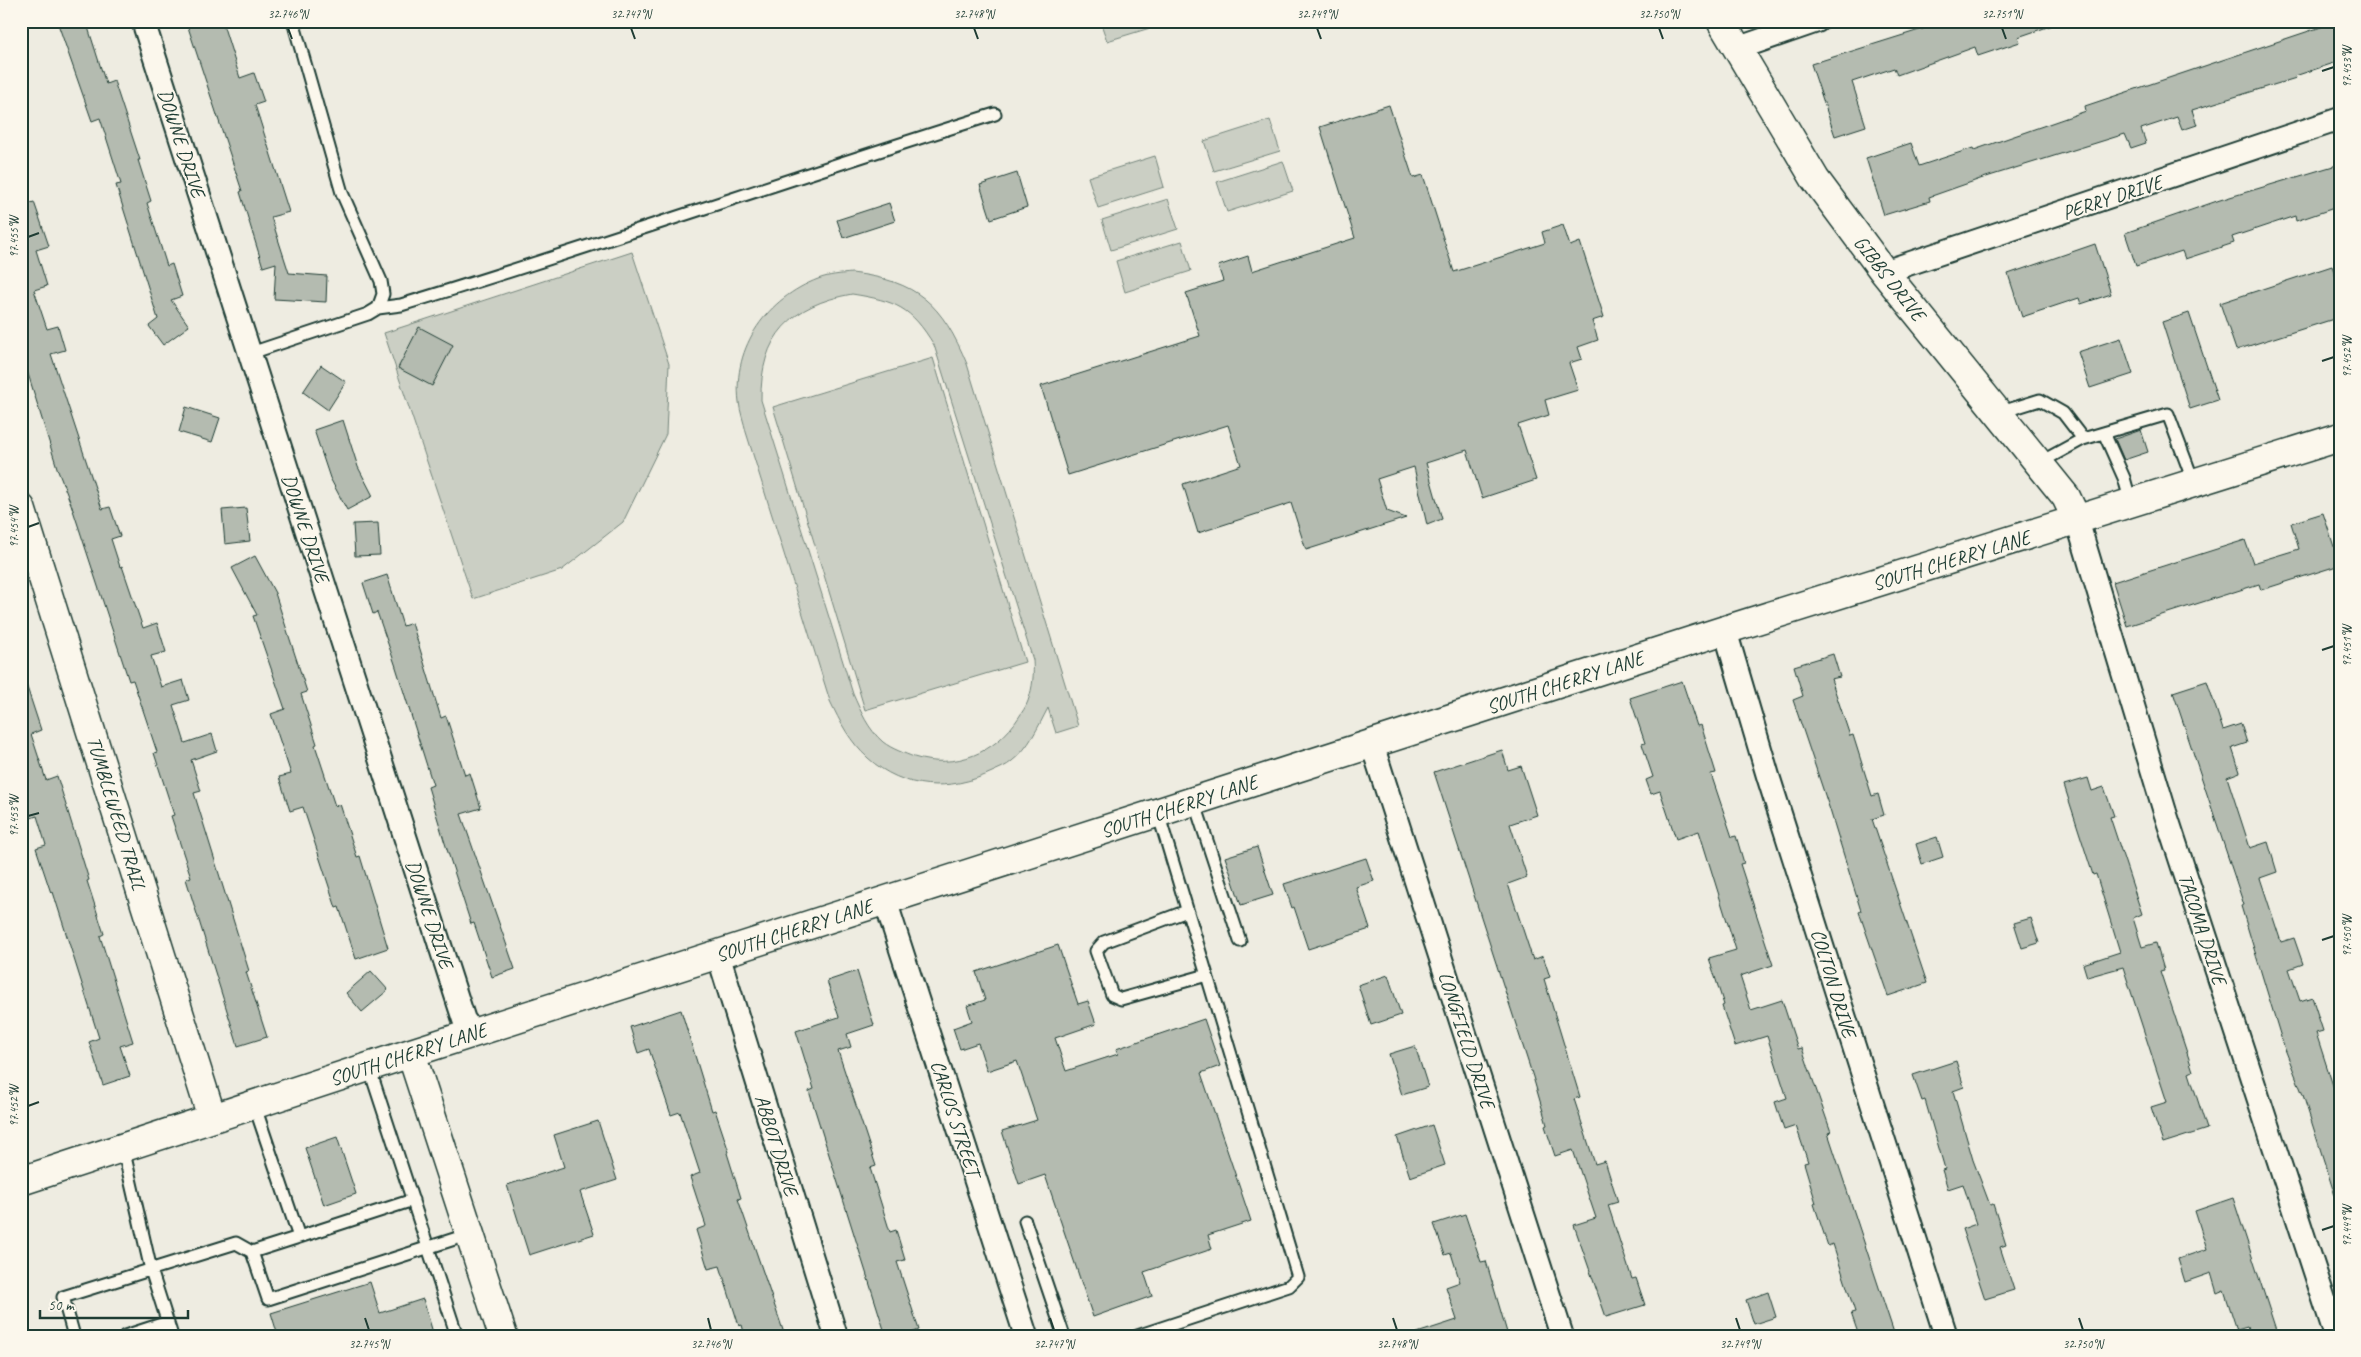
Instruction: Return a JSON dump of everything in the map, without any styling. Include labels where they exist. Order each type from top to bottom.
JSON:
[{"type":"street","name":"DOWNE DRIVE","points":[[143,21],[464,1020],[474,1033]]},
{"type":"street","name":"GIBBS DRIVE","points":[[1721,21],[1815,179],[1884,272],[2066,497],[2077,520]]},
{"type":"street","points":[[1736,49],[1817,21]]},
{"type":"street","name":"PERRY DRIVE","points":[[1884,272],[2340,119]]},
{"type":"street","name":"SOUTH CHERRY LANE","points":[[21,1181],[411,1053],[1725,630],[2340,437]]},
{"type":"street","name":"TUMBLEWEED TRAIL","points":[[21,508],[212,1118]]},
{"type":"street","name":"TACOMA DRIVE","points":[[2077,520],[2165,812],[2336,1336]]},
{"type":"street","name":"COLTON DRIVE","points":[[1725,630],[1780,814],[1946,1336]]},
{"type":"street","name":"LONGFIELD DRIVE","points":[[1372,744],[1562,1336]]},
{"type":"street","name":"CARLOS STREET","points":[[885,900],[1026,1336]]},
{"type":"street","name":"ABBOT DRIVE","points":[[718,954],[836,1336]]},
{"type":"street","points":[[411,1053],[502,1336]]},
{"type":"lane","points":[[293,21],[342,193],[382,281],[383,294],[378,308]]},
{"type":"lane","points":[[251,353],[368,314],[378,308],[400,305],[566,255],[874,152],[995,114]]},
{"type":"lane","points":[[1998,413],[2040,400],[2063,413],[2083,439]]},
{"type":"lane","points":[[2039,464],[2083,439],[2168,414],[2194,483]]},
{"type":"lane","points":[[2104,433],[2124,478],[2132,503]]},
{"type":"lane","points":[[1194,801],[1240,941]]},
{"type":"lane","points":[[1137,1336],[1288,1286],[1298,1277],[1158,813]]},
{"type":"lane","points":[[1187,911],[1104,942],[1096,951],[1112,995],[1121,999],[1207,975]]},
{"type":"lane","points":[[369,1067],[457,1336]]},
{"type":"lane","points":[[254,1104],[299,1238]]},
{"type":"lane","points":[[122,1148],[151,1270],[172,1336]]},
{"type":"lane","points":[[252,1252],[413,1200]]},
{"type":"lane","points":[[1025,1221],[1064,1336]]},
{"type":"lane","points":[[74,1336],[63,1297],[236,1243],[252,1252],[268,1298],[470,1234]]},
{"type":"lane","points":[[125,1336],[168,1322]]},
{"type":"shaded area","points":[[1100,21],[1173,21],[1107,41]]},
{"type":"shaded area","points":[[1270,120],[1280,151],[1214,171],[1204,141]]},
{"type":"shaded area","points":[[1155,156],[1164,187],[1098,208],[1088,177]]},
{"type":"shaded area","points":[[1283,161],[1293,191],[1227,212],[1217,182]]},
{"type":"shaded area","points":[[1168,199],[1178,229],[1111,250],[1102,220]]},
{"type":"shaded area","points":[[1182,241],[1191,271],[1125,292],[1116,261]]},
{"type":"shaded area","points":[[632,252],[669,364],[666,434],[623,522],[562,570],[473,599],[384,333]]},
{"type":"shaded area","points":[[852,273],[894,282],[911,289],[937,311],[958,343],[967,364],[1078,726],[1056,733],[1048,708],[1028,744],[1010,763],[1000,769],[960,783],[944,785],[912,782],[882,769],[856,745],[842,724],[830,701],[740,410],[738,381],[741,362],[748,343],[757,327],[769,312],[800,287],[822,278]],"holes":[[[852,294],[891,303],[901,308],[918,322],[934,345],[1033,660],[1031,691],[1027,703],[1010,730],[986,749],[959,760],[929,760],[914,757],[890,747],[873,732],[865,720],[853,694],[761,400],[762,378],[766,358],[773,341],[783,327],[796,315],[812,306]]]},
{"type":"shaded area","points":[[933,358],[1025,662],[865,710],[773,407]]},
{"type":"building","points":[[57,21],[86,21],[106,84],[114,81],[140,160],[138,160],[151,201],[147,203],[167,266],[172,264],[182,296],[171,300],[189,326],[163,345],[149,326],[158,319],[116,185],[121,184],[100,118],[92,121]]},
{"type":"building","points":[[186,21],[222,21],[240,78],[254,73],[264,102],[255,105],[289,212],[271,217],[289,273],[327,276],[326,302],[274,299],[276,263],[263,267],[240,192],[242,191]]},
{"type":"building","points":[[1948,21],[2055,21],[2056,24],[2018,37],[2020,42],[1978,56],[1975,47],[1897,75],[1894,68],[1852,82],[1866,126],[1835,136],[1811,64]]},
{"type":"building","points":[[2336,22],[2340,34],[2340,61],[2295,76],[2296,78],[2192,110],[2197,125],[2182,130],[2177,117],[2141,129],[2146,143],[2131,148],[2125,134],[1983,178],[1929,197],[1930,201],[1884,215],[1866,158],[1911,143],[1919,166],[1973,148],[1974,150],[2086,111],[2085,106]]},
{"type":"building","points":[[1389,105],[1413,178],[1423,175],[1454,272],[1545,243],[1542,232],[1563,225],[1570,246],[1580,242],[1604,317],[1592,321],[1598,340],[1578,347],[1582,359],[1569,363],[1578,390],[1545,400],[1549,415],[1518,425],[1536,480],[1482,498],[1467,450],[1426,463],[1442,519],[1427,525],[1414,467],[1377,479],[1387,511],[1406,518],[1306,550],[1291,503],[1198,533],[1183,484],[1241,465],[1228,425],[1068,475],[1041,386],[1200,336],[1186,293],[1223,281],[1218,266],[1248,256],[1252,271],[1355,238],[1320,127]]},
{"type":"building","points":[[2340,164],[2340,206],[2296,221],[2295,216],[2232,237],[2234,243],[2185,259],[2182,251],[2136,266],[2125,233],[2220,200]]},
{"type":"building","points":[[1017,173],[1027,207],[991,219],[980,185]]},
{"type":"building","points":[[34,202],[49,246],[36,250],[47,286],[34,290],[47,329],[58,326],[65,350],[51,354],[102,509],[110,507],[120,536],[111,539],[120,567],[122,566],[143,628],[157,623],[166,652],[151,656],[161,687],[183,680],[189,700],[173,705],[185,743],[212,734],[217,751],[191,760],[201,791],[194,793],[249,971],[246,972],[267,1037],[238,1046],[186,879],[191,877],[171,816],[174,815],[154,753],[157,752],[133,680],[129,681],[71,504],[58,471],[21,351],[21,206]]},
{"type":"building","points":[[889,203],[895,221],[843,238],[837,220]]},
{"type":"building","points":[[2095,244],[2111,294],[2081,304],[2079,298],[2022,317],[2008,274]]},
{"type":"building","points":[[2332,266],[2340,289],[2340,317],[2236,350],[2220,303]]},
{"type":"building","points":[[2189,313],[2218,400],[2190,409],[2162,322]]},
{"type":"building","points":[[419,327],[453,345],[432,386],[398,368]]},
{"type":"building","points":[[2121,338],[2133,374],[2090,388],[2078,352]]},
{"type":"building","points":[[321,365],[346,382],[328,410],[303,392]]},
{"type":"building","points":[[186,407],[220,418],[212,442],[179,432]]},
{"type":"building","points":[[343,420],[358,467],[373,496],[347,510],[330,478],[314,430]]},
{"type":"building","points":[[2141,430],[2148,452],[2124,460],[2115,439]]},
{"type":"building","points":[[246,508],[250,541],[225,544],[222,510]]},
{"type":"building","points":[[2323,513],[2340,565],[2261,590],[2259,584],[2127,626],[2113,582],[2245,540],[2253,563],[2299,549],[2291,523]]},
{"type":"building","points":[[378,523],[380,555],[355,556],[353,524]]},
{"type":"building","points":[[255,556],[275,593],[307,692],[301,694],[317,744],[315,745],[335,806],[340,804],[357,857],[360,856],[388,948],[356,959],[339,907],[336,908],[303,807],[290,811],[279,777],[291,774],[271,714],[285,709],[253,616],[257,615],[232,568]]},
{"type":"building","points":[[387,575],[403,626],[412,623],[441,718],[446,716],[465,775],[470,773],[481,808],[461,814],[515,969],[492,977],[474,923],[471,924],[444,840],[428,787],[433,785],[395,664],[377,612],[373,614],[363,583]]},
{"type":"building","points":[[1833,654],[1840,677],[1831,679],[1850,736],[1853,735],[1872,796],[1878,794],[1884,815],[1872,819],[1927,983],[1888,996],[1859,912],[1861,911],[1830,810],[1793,700],[1803,696],[1794,666]]},
{"type":"building","points":[[24,678],[41,730],[31,734],[46,780],[57,776],[104,934],[100,936],[133,1042],[120,1046],[130,1076],[103,1085],[89,1042],[99,1038],[53,892],[51,893],[36,848],[46,845],[37,816],[21,821],[21,679]]},
{"type":"building","points":[[1682,681],[1697,726],[1701,725],[1716,773],[1711,774],[1732,837],[1736,836],[1744,863],[1740,864],[1773,965],[1740,976],[1751,1010],[1782,1000],[1798,1049],[1802,1048],[1831,1132],[1828,1133],[1895,1336],[1859,1336],[1851,1313],[1855,1312],[1833,1244],[1828,1246],[1814,1204],[1816,1203],[1804,1163],[1808,1162],[1796,1126],[1784,1130],[1775,1102],[1787,1098],[1767,1036],[1735,1046],[1722,1006],[1724,1005],[1709,958],[1736,950],[1699,831],[1676,839],[1660,791],[1651,794],[1646,780],[1653,777],[1642,744],[1645,743],[1630,698]]},
{"type":"building","points":[[2207,681],[2223,730],[2241,724],[2247,743],[2232,748],[2240,772],[2227,777],[2250,848],[2268,842],[2277,872],[2260,878],[2281,942],[2294,938],[2303,964],[2289,969],[2300,1001],[2312,997],[2323,1031],[2316,1033],[2337,1098],[2340,1097],[2340,1202],[2337,1202],[2303,1095],[2283,1044],[2241,906],[2244,905],[2173,692]]},
{"type":"building","points":[[1502,750],[1508,770],[1521,766],[1537,815],[1510,824],[1527,877],[1508,884],[1533,960],[1543,956],[1550,977],[1544,979],[1580,1097],[1574,1099],[1595,1164],[1605,1161],[1618,1202],[1608,1205],[1632,1279],[1636,1278],[1645,1305],[1606,1317],[1574,1225],[1596,1218],[1573,1150],[1555,1156],[1545,1126],[1547,1125],[1533,1077],[1434,772]]},
{"type":"building","points":[[2088,778],[2092,791],[2104,787],[2114,816],[2110,817],[2142,914],[2133,918],[2142,947],[2156,943],[2164,970],[2160,971],[2193,1071],[2189,1073],[2207,1129],[2163,1143],[2151,1107],[2167,1102],[2123,967],[2087,977],[2083,964],[2120,952],[2096,874],[2093,875],[2064,785]]},
{"type":"building","points":[[1937,837],[1943,857],[1922,864],[1916,844]]},
{"type":"building","points":[[1257,847],[1273,895],[1241,905],[1225,857]]},
{"type":"building","points":[[1366,858],[1374,881],[1356,887],[1370,929],[1308,949],[1284,884]]},
{"type":"building","points":[[2031,918],[2039,943],[2022,948],[2014,923]]},
{"type":"building","points":[[1058,945],[1078,1004],[1088,1001],[1096,1024],[1055,1038],[1066,1071],[1118,1054],[1116,1049],[1204,1019],[1220,1066],[1201,1073],[1251,1221],[1208,1235],[1212,1249],[1144,1272],[1152,1296],[1093,1317],[1045,1175],[1019,1184],[1002,1131],[1037,1120],[1017,1061],[987,1071],[978,1043],[960,1049],[953,1028],[972,1021],[967,1006],[985,1000],[976,972]]},
{"type":"building","points":[[371,971],[388,990],[362,1012],[346,993]]},
{"type":"building","points":[[857,971],[874,1025],[847,1034],[851,1047],[838,1051],[876,1166],[870,1168],[890,1232],[896,1230],[905,1260],[897,1262],[919,1330],[903,1336],[886,1336],[809,1091],[814,1089],[796,1031],[839,1017],[827,981]]},
{"type":"building","points":[[1388,975],[1401,1015],[1371,1025],[1358,985]]},
{"type":"building","points":[[681,1010],[712,1111],[715,1110],[729,1152],[727,1153],[741,1198],[738,1199],[785,1336],[745,1336],[742,1325],[739,1326],[720,1266],[708,1269],[696,1230],[706,1226],[690,1177],[700,1173],[680,1112],[671,1115],[649,1049],[638,1053],[630,1027]]},
{"type":"building","points":[[1415,1046],[1428,1087],[1402,1095],[1389,1054]]},
{"type":"building","points":[[1956,1061],[1964,1087],[1953,1091],[1973,1160],[1990,1205],[1993,1204],[2006,1245],[2000,1247],[2014,1290],[1985,1299],[1962,1229],[1976,1224],[1963,1184],[1948,1189],[1942,1170],[1945,1169],[1925,1100],[1922,1101],[1913,1075]]},
{"type":"building","points":[[598,1121],[617,1180],[580,1192],[594,1234],[529,1255],[507,1185],[564,1167],[554,1135]]},
{"type":"building","points":[[1432,1125],[1445,1165],[1410,1177],[1397,1137]]},
{"type":"building","points":[[337,1137],[356,1194],[324,1205],[305,1148]]},
{"type":"building","points":[[2233,1198],[2277,1333],[2269,1336],[2250,1336],[2247,1327],[2237,1330],[2224,1290],[2217,1293],[2211,1273],[2185,1282],[2178,1259],[2207,1249],[2195,1211]]},
{"type":"building","points":[[1465,1214],[1481,1262],[1486,1261],[1508,1336],[1418,1336],[1417,1333],[1457,1320],[1446,1287],[1460,1282],[1451,1253],[1445,1255],[1434,1224]]},
{"type":"building","points":[[370,1282],[380,1313],[423,1299],[434,1336],[278,1336],[271,1313]]},
{"type":"building","points":[[1768,1292],[1776,1317],[1754,1324],[1746,1300]]}]
